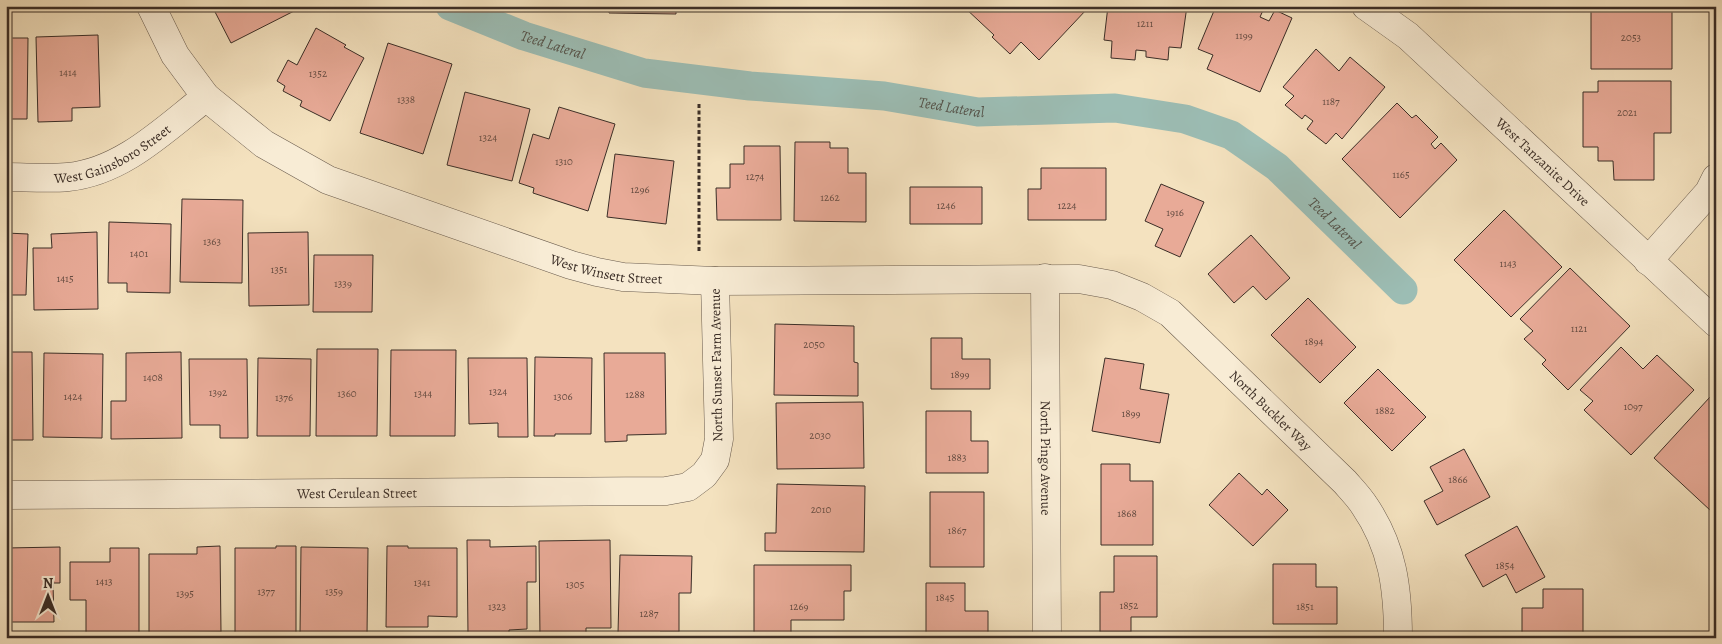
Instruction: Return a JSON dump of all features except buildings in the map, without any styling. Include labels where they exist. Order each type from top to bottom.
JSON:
[{"type":"street","name":"West Winsett Street","points":[[151,6],[175,55],[206,97],[264,144],[328,180],[598,272],[623,277],[715,281],[1046,278]]},
{"type":"street","name":"West Tanzanite Drive","points":[[1366,6],[1408,36],[1716,323]]},
{"type":"street","name":"West Gainsboro Street","points":[[6,177],[68,177],[106,168],[138,150],[206,97]]},
{"type":"street","points":[[1648,261],[1709,192],[1716,178]]},
{"type":"street","name":"North Pingo Avenue","points":[[1046,278],[1047,638]]},
{"type":"street","name":"North Buckler Way","points":[[1046,278],[1079,279],[1112,285],[1142,297],[1170,313],[1345,482],[1364,506],[1382,536],[1392,565],[1398,602],[1398,638]]},
{"type":"street","name":"North Sunset Farm Avenue","points":[[704,475],[715,460],[719,439],[715,281]]},
{"type":"street","name":"West Cerulean Street","points":[[6,495],[666,492],[688,487],[704,475]]},
{"type":"path","points":[[699,104],[699,256]]},
{"type":"waterway","name":"Teed Lateral","points":[[450,6],[524,36],[644,73],[750,86],[884,96],[978,112],[1115,108],[1185,119],[1231,135],[1277,167],[1403,290]]}]
